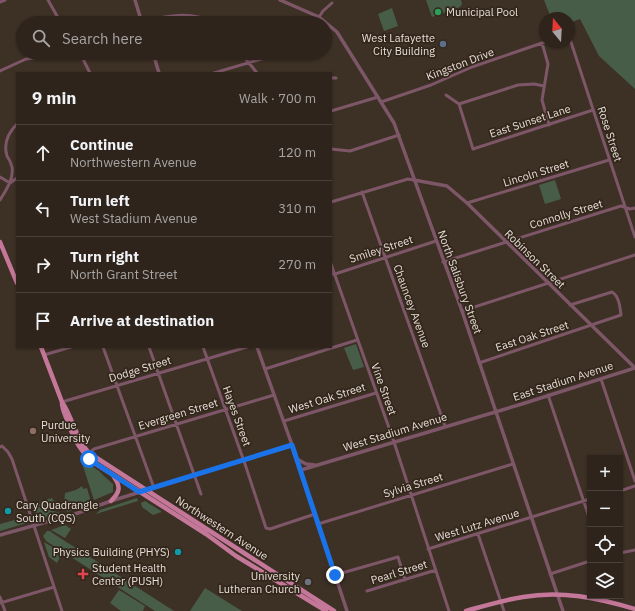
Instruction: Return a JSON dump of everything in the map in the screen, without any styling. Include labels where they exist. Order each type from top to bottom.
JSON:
[{"type":"main road","points":[[0,242],[16,279]]},
{"type":"main road","name":"Northwestern Avenue","points":[[41,348],[78,439],[89,453],[334,611]]},
{"type":"main road","name":"Northwestern Avenue","points":[[62,402],[72,435],[81,450],[93,462],[206,534],[236,556],[326,611]]},
{"type":"main road","points":[[111,501],[120,489],[113,476]]},
{"type":"main road","points":[[466,611],[523,596],[557,594],[594,598],[635,609]]},
{"type":"street","points":[[0,2],[5,0]]},
{"type":"street","points":[[48,0],[58,16]]},
{"type":"street","points":[[135,0],[140,16]]},
{"type":"street","name":"North Salisbury Street","points":[[280,0],[317,16]]},
{"type":"street","points":[[320,16],[332,3]]},
{"type":"street","name":"North Salisbury Street","points":[[332,28],[337,32],[394,123],[443,262],[462,311],[563,611]]},
{"type":"street","name":"Kingston Drive","points":[[381,102],[431,85],[462,71],[539,45]]},
{"type":"street","points":[[545,48],[548,64],[544,86],[543,105],[549,125]]},
{"type":"street","name":"Rose Street","points":[[573,48],[635,237]]},
{"type":"street","points":[[0,71],[24,60]]},
{"type":"street","points":[[83,60],[89,72]]},
{"type":"street","points":[[155,60],[159,72]]},
{"type":"street","points":[[247,60],[256,72]]},
{"type":"street","points":[[218,72],[259,60]]},
{"type":"street","points":[[446,96],[459,104],[518,85],[534,84],[544,86]]},
{"type":"street","points":[[332,111],[378,97]]},
{"type":"street","name":"East Sunset Lane","points":[[459,104],[473,149],[593,110]]},
{"type":"street","points":[[0,200],[12,177],[12,167],[5,145],[9,134],[16,125]]},
{"type":"street","points":[[332,149],[350,151],[399,136]]},
{"type":"street","name":"Lincoln Street","points":[[467,204],[609,160]]},
{"type":"street","points":[[12,167],[16,169]]},
{"type":"street","points":[[0,177],[10,183]]},
{"type":"street","points":[[10,183],[16,179]]},
{"type":"street","points":[[332,202],[408,179],[414,180]]},
{"type":"street","name":"Robinson Street","points":[[414,180],[447,186],[635,368]]},
{"type":"street","name":"Chauncey Avenue","points":[[362,192],[445,426]]},
{"type":"street","name":"Connolly Street","points":[[443,262],[621,206],[630,209],[635,208]]},
{"type":"street","name":"Smiley Street","points":[[333,274],[436,241]]},
{"type":"street","points":[[462,311],[635,255]]},
{"type":"street","name":"Vine Street","points":[[333,274],[394,442],[449,611]]},
{"type":"street","name":"East Oak Street","points":[[479,363],[620,315],[620,306],[615,294],[609,293],[570,305]]},
{"type":"street","points":[[332,348],[357,340]]},
{"type":"street","points":[[44,355],[67,348]]},
{"type":"street","points":[[103,348],[154,488]]},
{"type":"street","points":[[149,348],[200,494]]},
{"type":"street","name":"Hayes Street","points":[[203,348],[244,460],[265,527],[268,529],[315,514]]},
{"type":"street","name":"Dodge Street","points":[[62,402],[244,348]]},
{"type":"street","points":[[257,348],[301,470],[347,611]]},
{"type":"street","points":[[265,369],[332,348]]},
{"type":"street","name":"East Stadium Avenue","points":[[496,412],[635,368]]},
{"type":"street","points":[[601,379],[635,481]]},
{"type":"street","name":"West Oak Street","points":[[284,421],[376,393]]},
{"type":"street","name":"Evergreen Street","points":[[89,453],[94,449],[274,394]]},
{"type":"street","points":[[548,396],[587,510]]},
{"type":"street","name":"West Stadium Avenue","points":[[301,470],[496,412]]},
{"type":"street","points":[[0,535],[75,514],[139,492],[292,445]]},
{"type":"street","points":[[1,446],[10,455],[62,611]]},
{"type":"street","points":[[297,459],[306,464],[316,465]]},
{"type":"street","name":"Sylvia Street","points":[[318,524],[513,464]]},
{"type":"street","points":[[623,490],[635,486]]},
{"type":"street","name":"West Lutz Avenue","points":[[428,549],[587,500]]},
{"type":"street","points":[[478,534],[504,611]]},
{"type":"street","points":[[623,553],[635,550]]},
{"type":"street","points":[[335,575],[398,557],[405,580]]},
{"type":"street","points":[[550,574],[587,562]]},
{"type":"street","name":"Pearl Street","points":[[367,591],[436,570]]},
{"type":"street","points":[[1,603],[54,587]]},
{"type":"street","points":[[0,597],[4,611]]},
{"type":"green space","name":"Municipal Pool","points":[[426,0],[461,0],[462,4],[460,7],[432,17]]},
{"type":"green space","points":[[544,0],[635,0],[635,89],[599,56],[580,19],[575,21],[575,12],[549,12]]},
{"type":"green space","points":[[392,8],[398,26],[384,31],[378,14]]},
{"type":"green space","points":[[555,180],[561,199],[545,204],[539,185]]},
{"type":"green space","points":[[356,344],[364,367],[353,370],[344,348]]},
{"type":"green space","points":[[81,460],[99,471],[113,484],[113,492],[94,500]]},
{"type":"green space","points":[[82,486],[83,489],[87,488],[91,502],[67,512],[64,503],[65,493],[76,490]]},
{"type":"green space","points":[[52,498],[56,502],[59,511],[32,504]]},
{"type":"green space","points":[[137,498],[138,501],[96,514],[100,510]]},
{"type":"green space","points":[[145,501],[161,512],[153,515],[142,507],[141,503]]},
{"type":"green space","points":[[32,505],[60,514],[45,518],[35,514]]},
{"type":"green space","points":[[22,518],[25,519],[27,523],[0,531],[0,524]]},
{"type":"green space","points":[[65,525],[71,529],[65,538],[51,530]]},
{"type":"green space","points":[[47,531],[50,531],[174,611],[155,611],[46,541],[43,536]]},
{"type":"green space","points":[[44,542],[62,553],[57,563],[49,557]]},
{"type":"green space","points":[[205,588],[242,611],[190,611]]},
{"type":"green space","points":[[119,590],[145,606],[143,611],[121,611],[110,603]]},
{"type":"place","name":"Municipal Pool","points":[[438,12]]},
{"type":"place","name":"West Lafayette City Building","points":[[443,44]]},
{"type":"place","name":"Purdue University","points":[[33,431]]},
{"type":"place","name":"Cary Quadrangle South (CQS)","points":[[8,511]]},
{"type":"place","name":"Physics Building (PHYS)","points":[[178,552]]},
{"type":"place","name":"Student Health Center (PUSH)","points":[[83,574]]},
{"type":"place","name":"University Lutheran Church","points":[[308,582]]},
{"type":"route","points":[[89,459],[139,492],[292,445],[335,575]]}]
